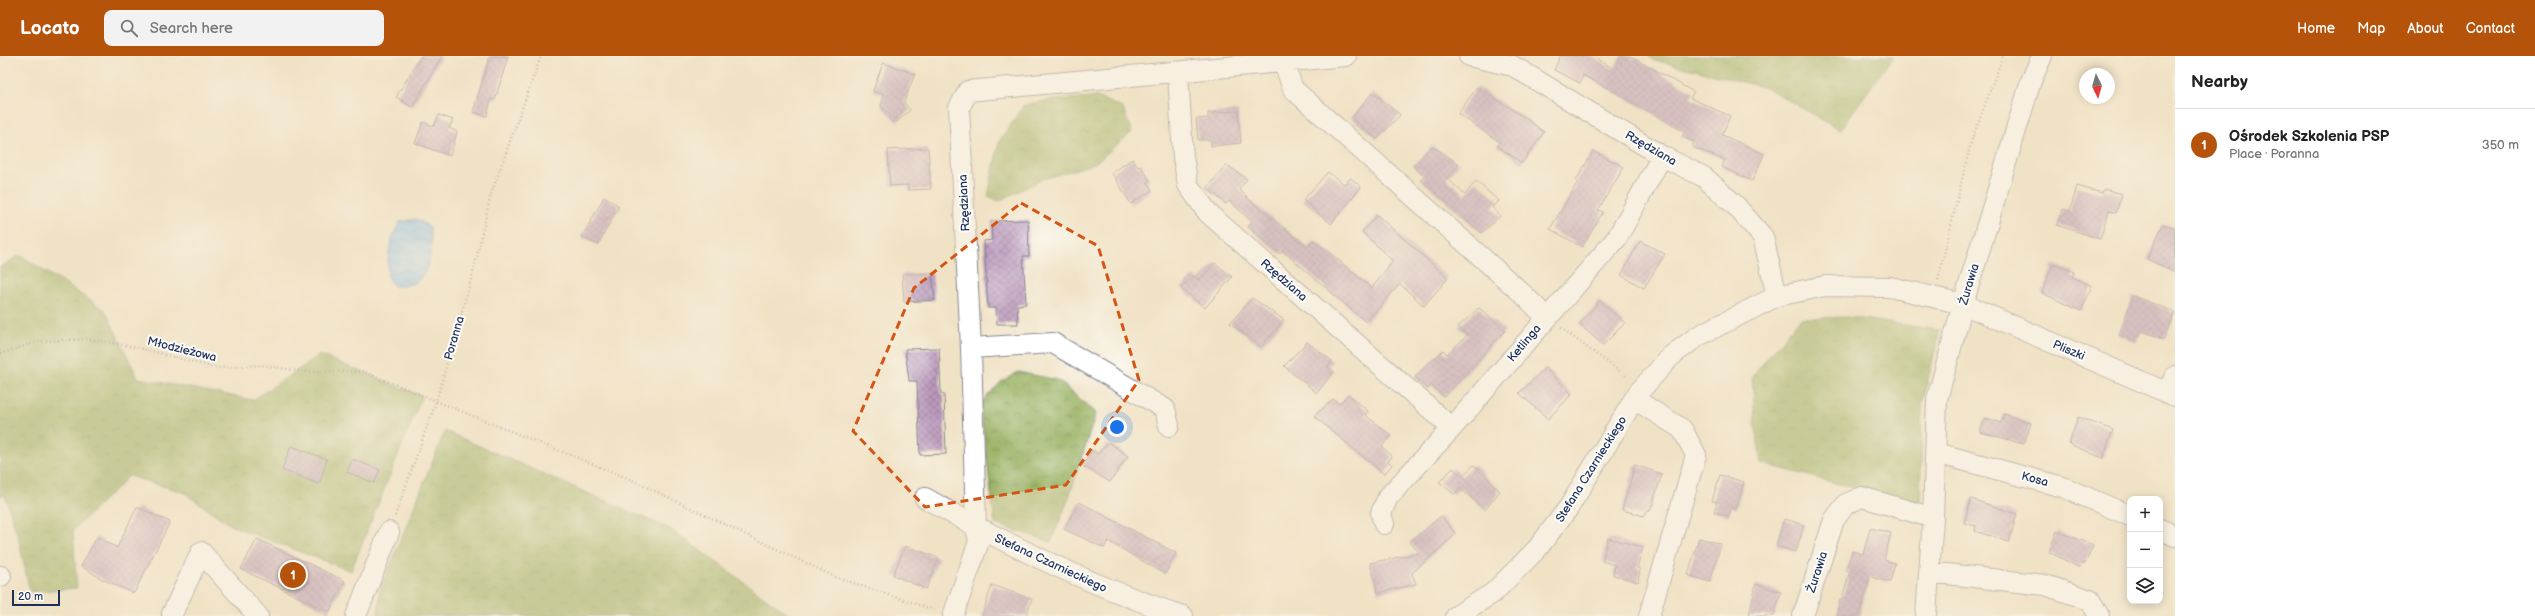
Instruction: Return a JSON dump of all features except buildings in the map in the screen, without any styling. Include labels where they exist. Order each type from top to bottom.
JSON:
[{"type":"street","name":"Rzędziana","points":[[946,614],[979,541],[976,528],[971,348],[959,108],[968,91],[1178,73],[1346,56]]},
{"type":"street","name":"Rzędziana","points":[[1469,56],[1513,66],[1662,156],[1704,177],[1736,206],[1763,237],[1777,296]]},
{"type":"street","name":"Żurawia","points":[[1926,616],[1933,518],[1937,399],[1963,304],[2031,81],[2042,56]]},
{"type":"street","points":[[1284,62],[1292,89],[1525,296],[1546,317]]},
{"type":"street","name":"Rzędziana","points":[[1178,73],[1183,157],[1188,185],[1208,213],[1452,428]]},
{"type":"street","name":"Ketlinga","points":[[1384,524],[1381,513],[1388,497],[1452,428],[1546,317],[1617,238],[1662,156]]},
{"type":"street","name":"Stefana Czarnieckiego","points":[[1456,616],[1493,593],[1537,549],[1569,507],[1634,399],[1672,356],[1698,336],[1777,296],[1825,286],[1890,287],[1963,304]]},
{"type":"street","name":"Pliszki","points":[[1963,304],[2172,388]]},
{"type":"street","points":[[971,348],[1052,343],[1166,409],[1169,426]]},
{"type":"street","points":[[1634,399],[1682,429],[1696,455],[1649,616]]},
{"type":"street","name":"Kosa","points":[[1936,453],[2063,487],[2127,515]]},
{"type":"street","name":"Żurawia","points":[[1803,616],[1834,520],[1846,504],[1862,497],[1933,518]]},
{"type":"street","name":"Stefana Czarnieckiego","points":[[925,498],[976,528],[1112,592],[1183,616]]},
{"type":"street","points":[[2163,530],[2175,536]]},
{"type":"street","points":[[356,616],[389,532]]},
{"type":"street","points":[[172,614],[201,552],[258,616]]},
{"type":"street","points":[[1929,572],[2045,585],[2090,600],[2099,616]]},
{"type":"path","name":"Poranna","points":[[389,532],[436,402],[474,269],[491,194],[541,56]]},
{"type":"path","points":[[1938,282],[1971,142],[2003,56]]},
{"type":"path","points":[[1546,317],[1626,376]]},
{"type":"path","name":"Młodzieżowa","points":[[0,354],[40,341],[88,339],[135,347],[217,368],[261,365],[306,372],[362,371],[436,402]]},
{"type":"path","points":[[436,402],[632,480],[836,577],[946,614]]},
{"type":"highlighted area","points":[[1021,203],[1098,246],[1139,380],[1066,485],[925,507],[853,431],[914,288]]},
{"type":"green space","points":[[1648,56],[1893,56],[1840,130],[1767,88],[1654,60]]},
{"type":"green space","points":[[1097,97],[1123,108],[1132,132],[1094,164],[1043,179],[999,201],[988,196],[999,142],[1024,105],[1051,100]]},
{"type":"green space","points":[[20,255],[105,310],[138,378],[253,400],[320,355],[422,396],[351,571],[232,526],[183,492],[129,476],[73,530],[77,588],[30,592],[18,537],[5,495],[0,496],[0,267]]},
{"type":"green space","points":[[1848,317],[1940,330],[1922,404],[1920,506],[1761,463],[1755,422],[1752,376],[1801,318]]},
{"type":"green space","points":[[1018,372],[1058,380],[1096,413],[1068,500],[1051,542],[995,524],[980,404],[1001,382]]},
{"type":"green space","points":[[445,431],[670,529],[791,616],[378,616],[380,590]]},
{"type":"water","points":[[416,219],[430,227],[430,259],[422,276],[415,282],[406,286],[394,286],[388,279],[388,256],[391,242],[400,222]]},
{"type":"place","name":"Ośrodek Szkolenia PSP","points":[[293,575]]}]
